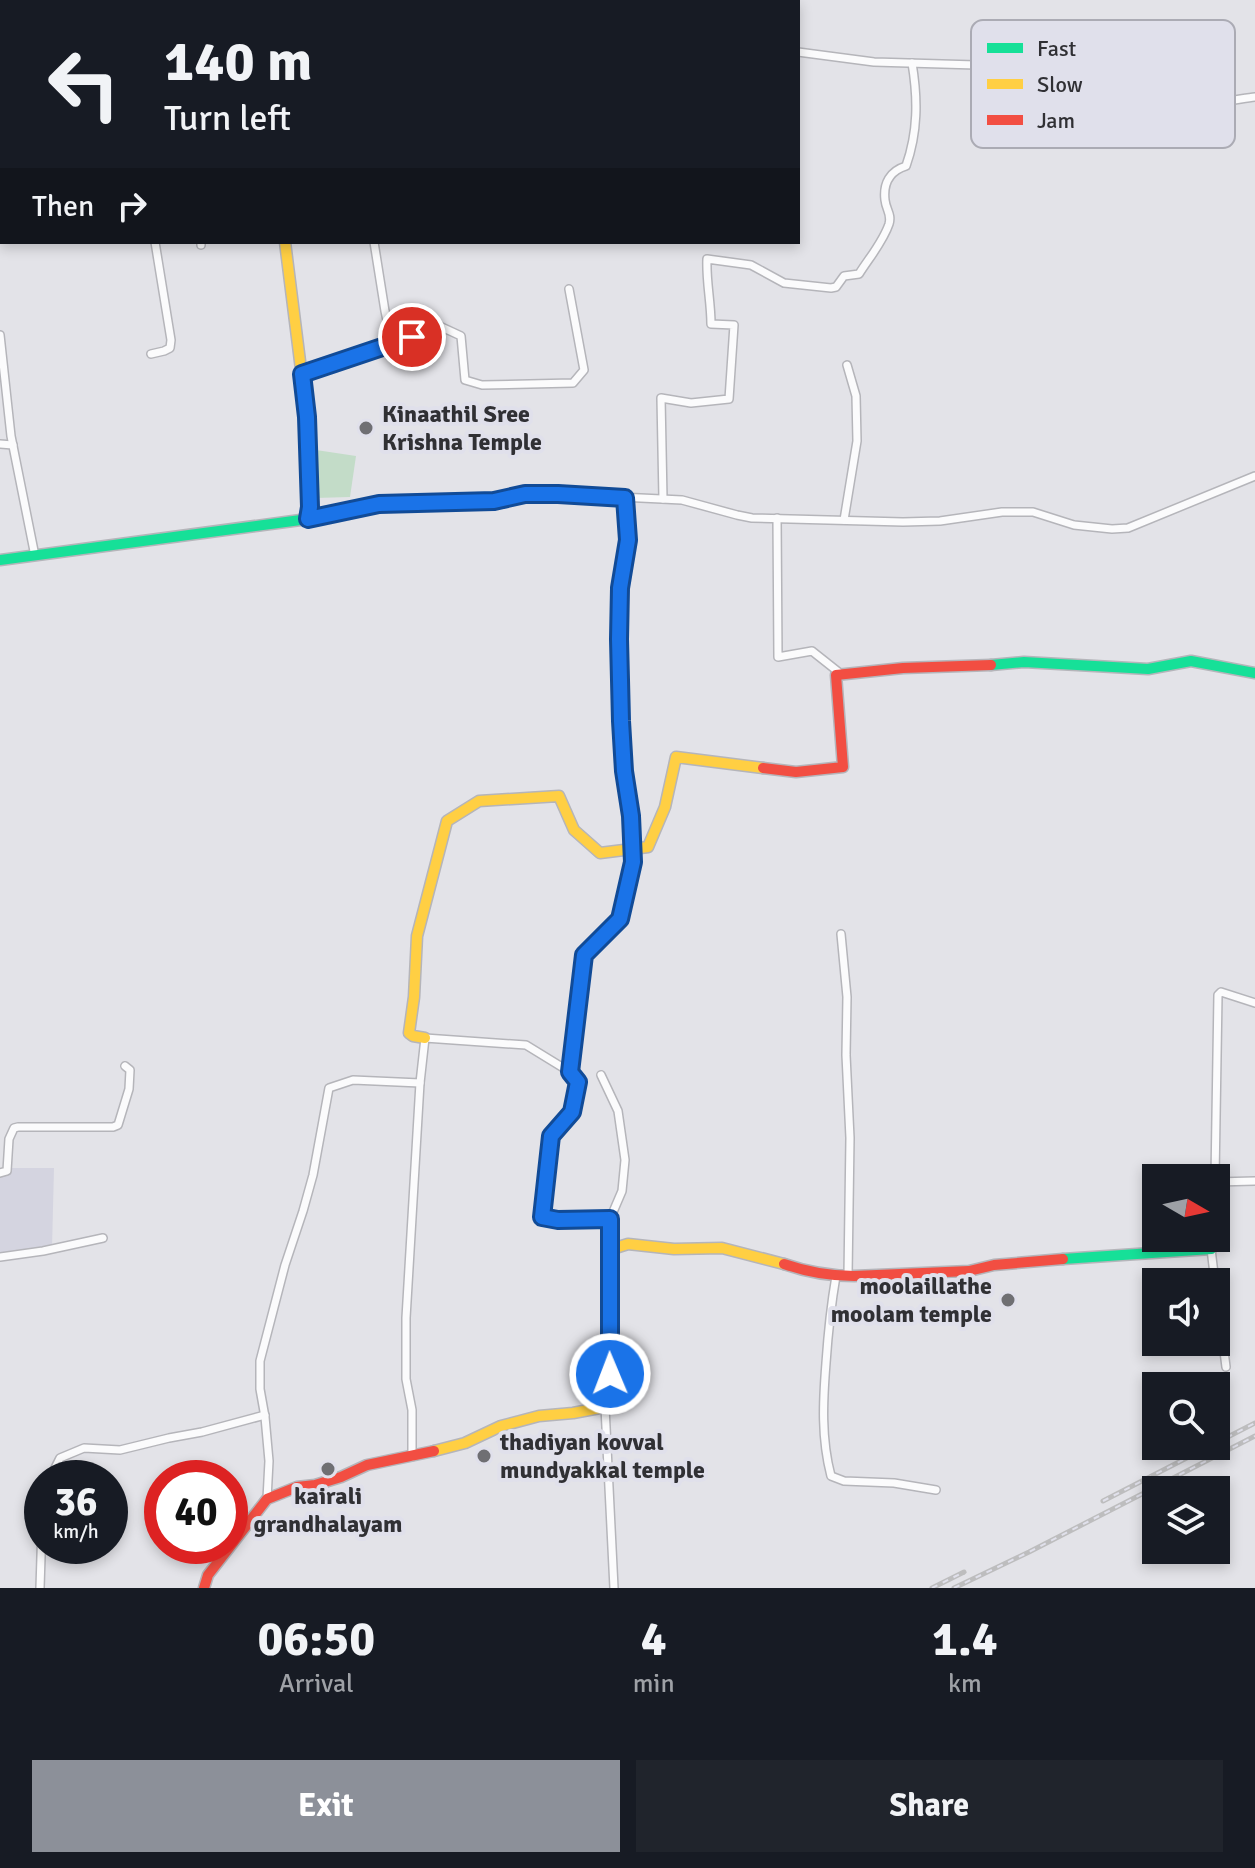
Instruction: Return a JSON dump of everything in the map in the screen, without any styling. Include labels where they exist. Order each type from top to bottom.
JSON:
[{"type":"street","points":[[800,52],[874,62],[971,65]]},
{"type":"street","points":[[663,499],[661,398],[691,403],[729,399],[734,325],[711,324],[707,259],[751,265],[784,283],[831,288],[836,287],[844,276],[859,274],[889,224],[891,215],[885,203],[888,179],[892,172],[906,166],[912,148],[917,112],[912,63]]},
{"type":"street","points":[[1235,100],[1255,97]]},
{"type":"street","points":[[151,354],[170,348],[171,340],[155,244]]},
{"type":"street","points":[[285,244],[307,417],[308,519]]},
{"type":"street","points":[[374,244],[392,344]]},
{"type":"street","points":[[302,374],[412,337],[435,324],[461,336],[465,380],[482,385],[573,383],[584,370],[569,289]]},
{"type":"street","points":[[0,335],[13,445],[35,556]]},
{"type":"street","points":[[844,520],[857,441],[856,396],[847,365]]},
{"type":"street","points":[[0,444],[13,445]]},
{"type":"street","points":[[0,560],[308,519],[379,504],[494,501],[525,494],[682,500],[737,515],[777,518],[940,521],[1002,512],[1033,512],[1074,525],[1128,528],[1255,476]]},
{"type":"street","points":[[570,1072],[584,955],[620,919],[633,862],[631,816],[624,771],[619,639],[620,588],[628,540],[625,498]]},
{"type":"street","points":[[777,518],[778,657],[812,651],[841,674]]},
{"type":"street","points":[[610,1219],[558,1220],[542,1217],[551,1136],[572,1112],[578,1082],[570,1072],[526,1045],[425,1038],[409,1033],[417,936],[447,821],[479,801],[559,796],[574,830],[600,853],[648,847],[665,807],[676,757],[796,772],[843,767],[836,675],[841,674],[1024,662],[1148,669],[1191,661],[1255,673]]},
{"type":"street","points":[[841,934],[847,997],[850,1138],[842,1276],[831,1303],[823,1390],[824,1434],[831,1476],[844,1481],[894,1483],[936,1490]]},
{"type":"street","points":[[1216,1164],[1218,995],[1221,992],[1255,1003]]},
{"type":"street","points":[[412,1457],[412,1410],[406,1379],[406,1318],[425,1038]]},
{"type":"street","points":[[0,1173],[7,1171],[9,1139],[14,1128],[118,1125],[129,1089],[130,1070],[125,1066]]},
{"type":"street","points":[[601,1075],[618,1111],[625,1160],[622,1191],[610,1219],[609,1250],[610,1374],[605,1407],[614,1588]]},
{"type":"street","points":[[267,1499],[269,1461],[258,1374],[285,1265],[313,1175],[329,1088],[353,1080],[420,1083]]},
{"type":"street","points":[[1230,1180],[1255,1181]]},
{"type":"street","points":[[0,1257],[103,1238]]},
{"type":"street","points":[[609,1250],[628,1244],[674,1249],[722,1248],[801,1270],[842,1276],[969,1271],[994,1265],[1142,1251]]},
{"type":"street","points":[[1225,1356],[1226,1367]]},
{"type":"street","points":[[204,1588],[208,1575],[267,1499],[297,1487],[341,1477],[367,1465],[465,1443],[501,1426],[539,1416],[605,1407]]},
{"type":"street","points":[[59,1460],[84,1448],[120,1450],[265,1415]]},
{"type":"street","points":[[40,1588],[41,1564]]},
{"type":"shaded area","points":[[0,1168],[54,1168],[52,1248],[0,1255]]},
{"type":"green space","points":[[316,450],[356,456],[350,497],[315,498],[313,474]]},
{"type":"railway","points":[[1230,1436],[1255,1423]]},
{"type":"railway","points":[[954,1588],[1255,1436]]},
{"type":"railway","points":[[1103,1501],[1183,1460]]},
{"type":"railway","points":[[932,1588],[964,1572]]},
{"type":"traffic: fast","points":[[0,560],[308,519],[309,464]]},
{"type":"traffic: fast","points":[[991,665],[1024,662],[1148,669],[1191,661],[1255,673]]},
{"type":"traffic: fast","points":[[1063,1259],[1167,1252]]},
{"type":"traffic: slow","points":[[285,244],[307,417],[309,464]]},
{"type":"traffic: slow","points":[[425,1038],[409,1033],[417,936],[447,821],[479,801],[559,796],[574,830],[600,853],[648,847],[665,807],[676,757],[763,768]]},
{"type":"traffic: slow","points":[[434,1451],[465,1443],[501,1426],[539,1416],[605,1407],[610,1374],[609,1250],[628,1244],[674,1249],[722,1248],[784,1264]]},
{"type":"traffic: jam","points":[[763,768],[796,772],[843,767],[836,675],[903,668],[991,665]]},
{"type":"traffic: jam","points":[[784,1264],[819,1273],[854,1276],[969,1271],[994,1265],[1063,1259]]},
{"type":"traffic: jam","points":[[204,1588],[208,1575],[267,1499],[297,1487],[341,1477],[367,1465],[434,1451]]},
{"type":"place","name":"Kinaathil Sree Krishna Temple","points":[[366,428]]},
{"type":"place","name":"moolaillathe moolam temple","points":[[1008,1300]]},
{"type":"place","name":"thadiyan kovval mundyakkal temple","points":[[484,1456]]},
{"type":"place","name":"kairali grandhalayam","points":[[328,1469]]},
{"type":"route","points":[[412,337],[302,374],[307,417],[308,519],[379,504],[494,501],[525,494],[625,498],[628,540],[620,588],[619,639],[624,771],[631,816],[633,862],[620,919],[584,955],[570,1072],[578,1082],[572,1112],[551,1136],[542,1217],[558,1220],[610,1219],[610,1374]]}]
